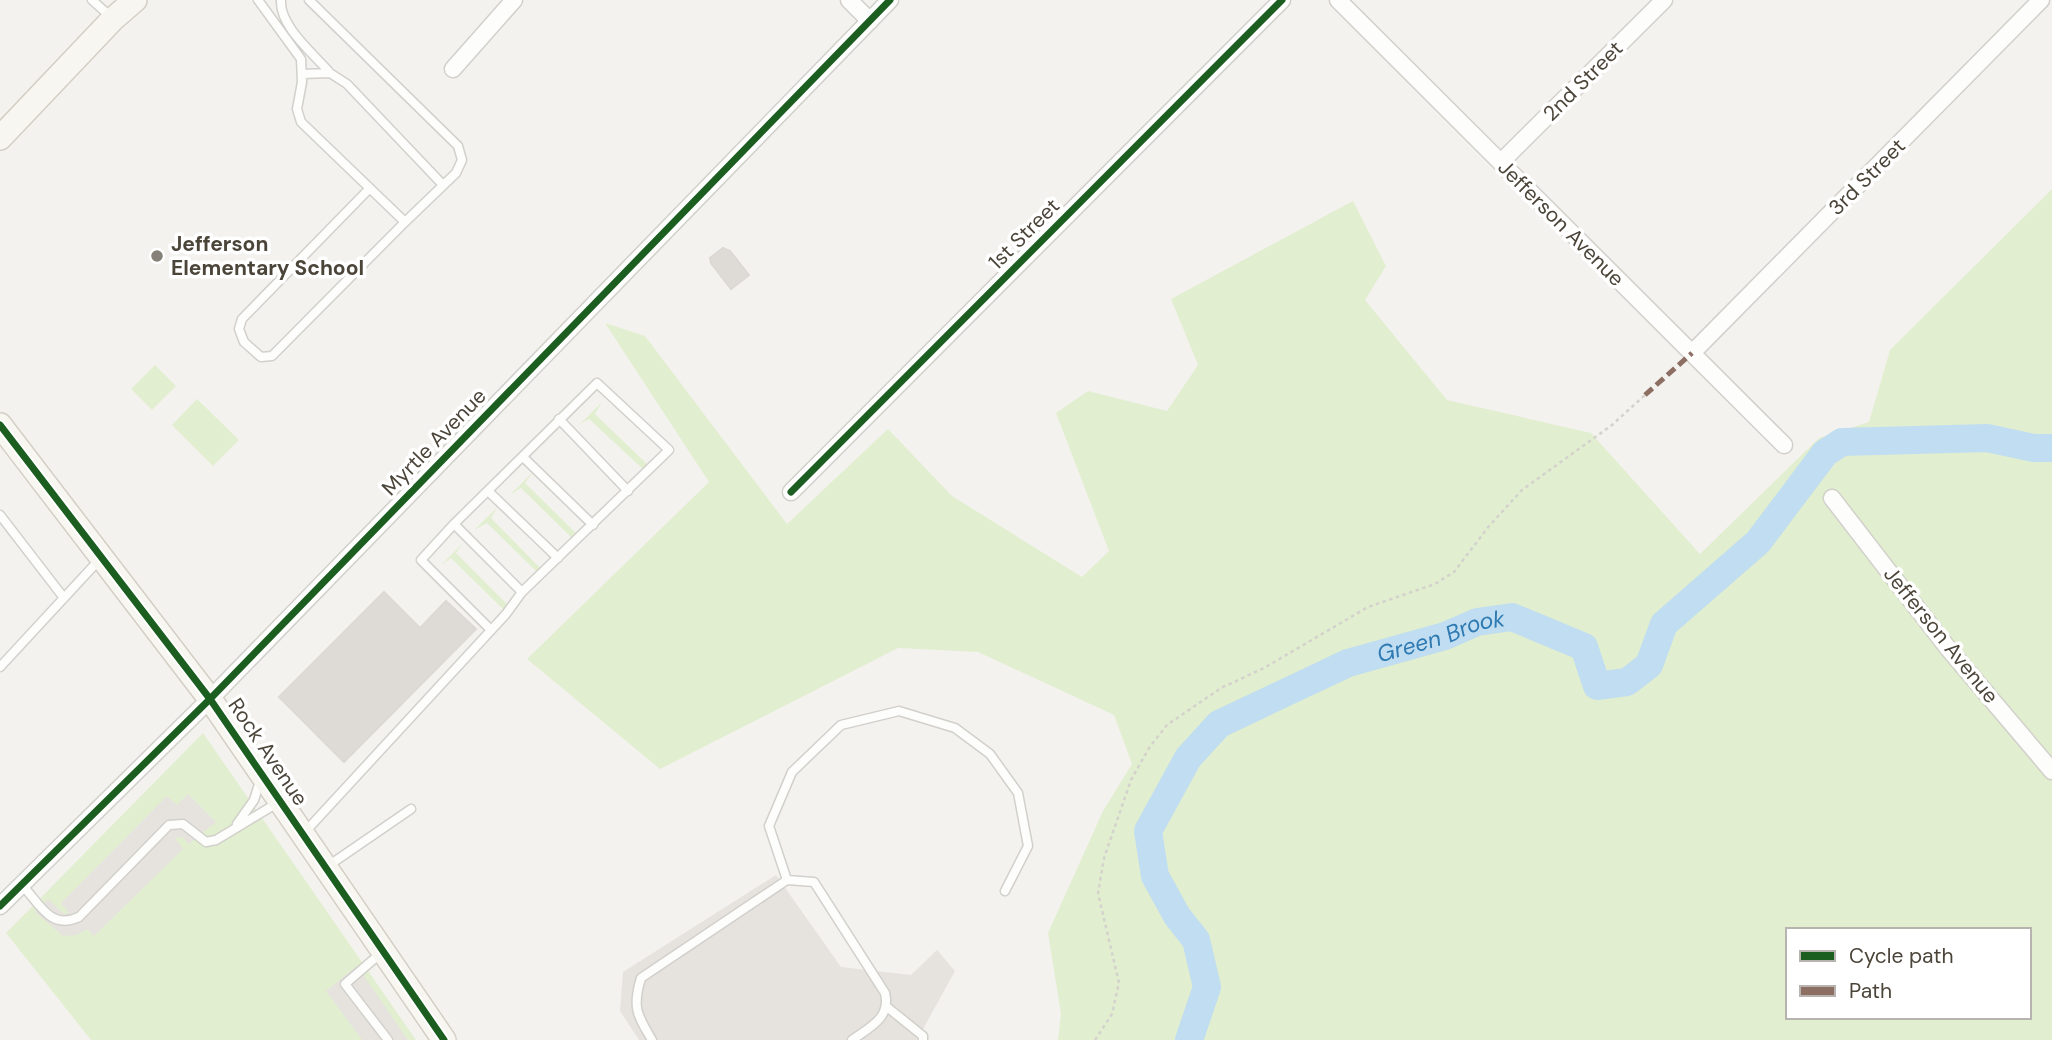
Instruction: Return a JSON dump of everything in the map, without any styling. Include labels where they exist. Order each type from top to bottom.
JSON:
[{"type":"street","points":[[0,138],[113,19],[135,0]]},
{"type":"street","points":[[453,69],[514,0]]},
{"type":"street","points":[[849,0],[870,21]]},
{"type":"street","name":"Myrtle Avenue","points":[[1,903],[23,886],[210,699],[890,0]]},
{"type":"street","name":"1st Street","points":[[791,492],[1282,0]]},
{"type":"street","name":"Jefferson Avenue","points":[[1338,0],[1784,445]]},
{"type":"street","name":"2nd Street","points":[[1501,162],[1664,0]]},
{"type":"street","name":"3rd Street","points":[[1692,353],[2041,0]]},
{"type":"street","name":"Rock Avenue","points":[[0,425],[210,699],[444,1040]]},
{"type":"street","name":"Jefferson Avenue","points":[[1832,498],[1947,647],[2052,771]]},
{"type":"lane","points":[[92,0],[113,19]]},
{"type":"lane","points":[[258,0],[301,59],[302,74],[297,109],[301,122],[405,222]]},
{"type":"lane","points":[[281,0],[283,15],[330,73],[347,85],[443,185]]},
{"type":"lane","points":[[309,0],[458,146],[462,160],[456,173],[272,356],[261,358],[244,342],[239,329],[242,319],[370,188]]},
{"type":"lane","points":[[302,74],[330,73]]},
{"type":"lane","points":[[303,834],[491,630],[522,592],[669,450],[597,383],[421,560],[491,630]]},
{"type":"lane","points":[[559,419],[628,491]]},
{"type":"lane","points":[[523,457],[593,525]]},
{"type":"lane","points":[[488,491],[558,558]]},
{"type":"lane","points":[[0,515],[64,598]]},
{"type":"lane","points":[[454,524],[522,592]]},
{"type":"lane","points":[[0,667],[102,557]]},
{"type":"lane","points":[[787,880],[769,826],[792,772],[841,725],[899,710],[955,728],[990,754],[1018,793],[1028,846],[1005,891]]},
{"type":"lane","points":[[232,829],[254,800],[262,775]]},
{"type":"lane","points":[[23,886],[54,920],[66,923],[79,917],[169,825],[183,824],[206,842],[216,840],[280,801]]},
{"type":"lane","points":[[326,868],[411,809]]},
{"type":"lane","points":[[652,1040],[636,1013],[636,994],[641,978],[787,880],[814,882],[885,993],[887,1007],[882,1018],[852,1040]]},
{"type":"lane","points":[[383,951],[345,984],[388,1040]]},
{"type":"lane","points":[[887,1007],[923,1036],[923,1040]]},
{"type":"path","points":[[1095,1040],[1112,1014],[1119,983],[1098,893],[1104,858],[1131,780],[1149,748],[1167,725],[1221,688],[1264,668],[1368,607],[1435,584],[1454,572],[1489,526],[1522,490],[1612,425],[1645,395]]},
{"type":"shaded area","points":[[188,794],[216,822],[189,844],[182,837],[175,838],[183,849],[94,936],[87,929],[77,935],[63,936],[35,912],[48,899],[64,914],[69,913],[61,903],[167,796],[177,805]]},
{"type":"shaded area","points":[[776,875],[841,967],[911,975],[937,950],[955,971],[917,1040],[639,1040],[620,1011],[623,972]]},
{"type":"shaded area","points":[[357,966],[408,1040],[362,1040],[326,991]]},
{"type":"green space","points":[[2052,189],[2052,1040],[1058,1040],[1061,1014],[1048,933],[1103,811],[1132,764],[1114,715],[978,652],[898,648],[660,769],[527,659],[709,482],[605,323],[645,336],[787,524],[888,429],[952,496],[1082,577],[1109,551],[1056,413],[1088,391],[1167,411],[1198,365],[1171,299],[1353,201],[1386,266],[1365,300],[1447,400],[1591,433],[1700,554],[1819,438],[1869,422],[1890,350]]},
{"type":"green space","points":[[155,365],[176,386],[152,410],[131,389]]},
{"type":"green space","points":[[197,399],[239,440],[213,466],[172,425]]},
{"type":"green space","points":[[602,402],[595,414],[648,465],[644,470],[589,419],[580,424]]},
{"type":"green space","points":[[533,472],[525,483],[579,536],[573,539],[521,488],[510,495]]},
{"type":"green space","points":[[497,508],[491,518],[543,571],[540,575],[487,523],[474,530]]},
{"type":"green space","points":[[463,543],[456,553],[509,606],[505,611],[451,558],[441,565]]},
{"type":"green space","points":[[203,733],[416,1040],[91,1040],[6,933]]},
{"type":"building","points":[[723,248],[730,251],[749,275],[731,289],[710,258]]},
{"type":"building","points":[[384,592],[420,628],[446,601],[476,629],[344,762],[279,697]]},
{"type":"waterway","name":"Green Brook","points":[[1189,1040],[1207,987],[1196,940],[1177,916],[1155,876],[1148,831],[1188,758],[1219,724],[1348,663],[1445,636],[1477,622],[1512,617],[1584,647],[1597,686],[1627,682],[1649,665],[1664,624],[1758,542],[1825,453],[1842,442],[1987,438],[2034,448],[2052,448]]},
{"type":"marked path","points":[[1645,395],[1692,353]]},
{"type":"cycle path","points":[[0,906],[210,699],[890,0]]},
{"type":"cycle path","points":[[791,492],[1282,0]]},
{"type":"cycle path","points":[[0,425],[210,699],[444,1040]]},
{"type":"place","name":"Jefferson Elementary School","points":[[157,256]]}]
